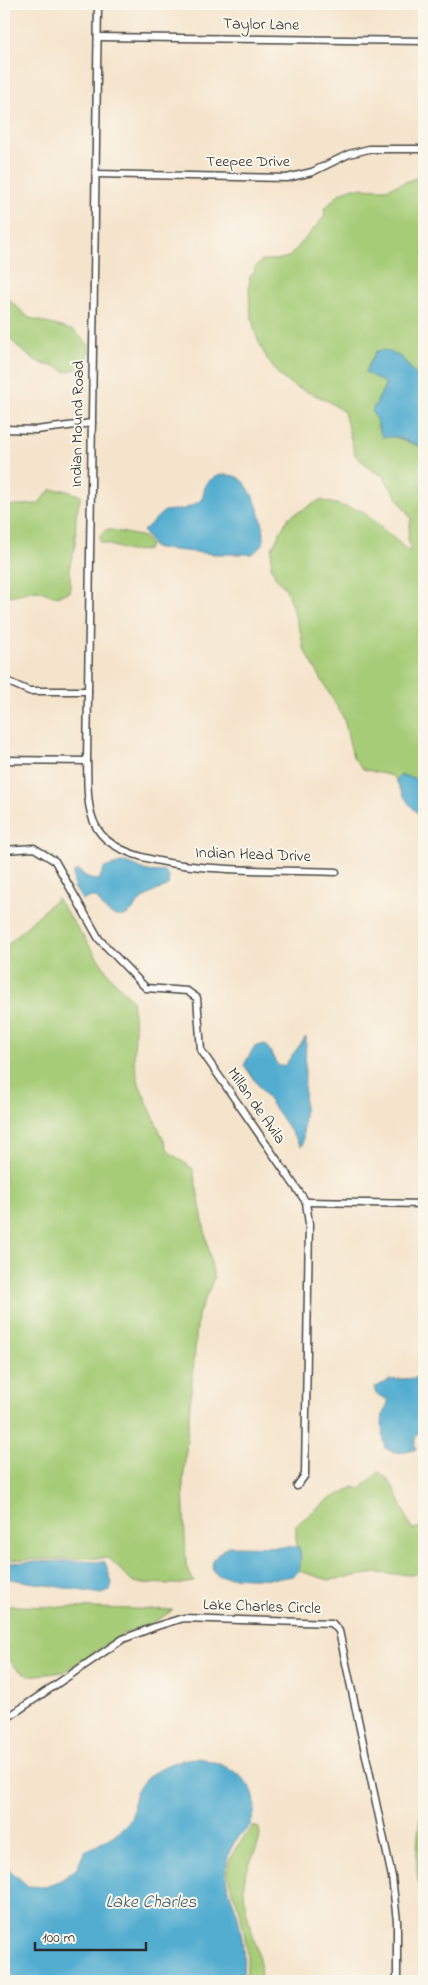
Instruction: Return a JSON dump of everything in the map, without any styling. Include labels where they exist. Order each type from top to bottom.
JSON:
[{"type":"street","name":"Indian Mound Road","points":[[87,761],[98,4]]},
{"type":"street","name":"Taylor Lane","points":[[98,37],[424,41]]},
{"type":"street","name":"Teepee Drive","points":[[96,174],[287,178],[312,172],[349,154],[369,149],[424,149]]},
{"type":"street","points":[[4,430],[36,430],[92,423]]},
{"type":"street","points":[[4,680],[29,691],[88,691]]},
{"type":"street","points":[[4,760],[87,761]]},
{"type":"street","name":"Indian Head Drive","points":[[87,761],[91,818],[101,835],[117,847],[156,860],[196,868],[336,872]]},
{"type":"street","name":"Millan de Avila","points":[[4,850],[34,848],[55,861],[99,939],[146,988],[187,991],[197,998],[201,1050],[306,1202],[309,1224],[305,1475],[297,1486]]},
{"type":"street","points":[[306,1202],[424,1204]]},
{"type":"street","name":"Lake Charles Circle","points":[[4,1720],[123,1639],[183,1618],[332,1623],[339,1631],[392,1878],[397,1921],[397,1981]]},
{"type":"green space","points":[[424,175],[424,385],[401,357],[382,391],[377,418],[378,429],[388,435],[424,448],[424,788],[414,778],[401,775],[396,780],[392,776],[363,769],[353,757],[344,719],[303,647],[301,634],[286,589],[276,578],[271,567],[272,548],[288,518],[320,500],[362,511],[411,553],[408,538],[411,518],[383,476],[373,471],[355,455],[344,412],[327,400],[290,384],[272,366],[259,342],[251,316],[249,289],[250,276],[255,272],[254,269],[262,260],[276,260],[289,257],[324,217],[325,208],[340,193],[353,188],[386,189]]},
{"type":"green space","points":[[4,295],[29,318],[75,331],[89,345],[89,354],[83,367],[66,372],[41,363],[24,352],[13,341],[6,329],[3,316]]},
{"type":"green space","points":[[50,490],[64,490],[81,496],[76,515],[75,548],[70,564],[70,592],[55,596],[37,590],[4,597],[4,506],[38,504]]},
{"type":"green space","points":[[107,529],[144,537],[150,545],[148,550],[129,551],[100,542],[100,536]]},
{"type":"green space","points":[[57,898],[110,976],[132,1000],[135,1028],[134,1060],[139,1084],[169,1152],[193,1169],[214,1278],[198,1315],[183,1483],[186,1566],[194,1582],[178,1584],[133,1583],[109,1558],[4,1560],[4,948]]},
{"type":"green space","points":[[379,1472],[395,1490],[412,1529],[424,1527],[424,1570],[412,1575],[377,1573],[329,1580],[299,1571],[301,1557],[299,1547],[296,1547],[296,1525],[328,1500],[354,1487],[360,1489]]},
{"type":"green space","points":[[4,1606],[173,1610],[156,1621],[121,1635],[64,1672],[29,1676],[17,1669],[4,1654]]},
{"type":"green space","points":[[424,1802],[424,1894],[418,1880],[417,1863],[419,1829]]},
{"type":"green space","points":[[253,1826],[259,1828],[260,1835],[247,1870],[244,1898],[258,1955],[261,1981],[245,1981],[247,1956],[245,1938],[240,1912],[230,1885],[228,1871],[233,1852]]},
{"type":"water","points":[[385,350],[401,357],[424,385],[424,448],[397,437],[382,437],[372,411],[386,384],[365,372],[376,351]]},
{"type":"water","points":[[218,475],[238,477],[250,491],[258,509],[263,528],[264,537],[261,546],[252,554],[214,554],[154,548],[143,531],[164,511],[185,509],[202,500],[206,483]]},
{"type":"water","points":[[401,775],[414,778],[424,788],[424,819],[401,792],[396,780]]},
{"type":"water","points":[[125,862],[147,871],[165,871],[169,877],[168,885],[150,894],[139,902],[127,915],[122,916],[112,915],[98,899],[92,897],[82,900],[74,887],[73,873],[77,870],[90,879],[99,880],[104,868]]},
{"type":"water","points":[[306,1037],[303,1145],[301,1146],[244,1065],[254,1047],[264,1044],[279,1066],[284,1066]]},
{"type":"water","points":[[424,1379],[425,1405],[423,1424],[415,1441],[416,1449],[405,1452],[392,1451],[385,1448],[382,1432],[383,1415],[388,1400],[376,1394],[374,1388],[389,1380]]},
{"type":"water","points":[[228,1546],[299,1547],[300,1565],[296,1574],[282,1578],[218,1576],[212,1568],[212,1564],[220,1552]]},
{"type":"water","points":[[105,1562],[112,1583],[110,1591],[102,1594],[4,1578],[4,1563]]},
{"type":"water","name":"Lake Charles","points":[[198,1758],[222,1765],[233,1771],[250,1787],[254,1797],[255,1809],[251,1823],[231,1848],[226,1871],[228,1886],[237,1913],[242,1938],[244,1964],[242,1981],[4,1981],[4,1865],[28,1886],[46,1887],[61,1880],[76,1869],[85,1851],[103,1842],[125,1826],[131,1818],[136,1792],[147,1778],[172,1763]]}]
